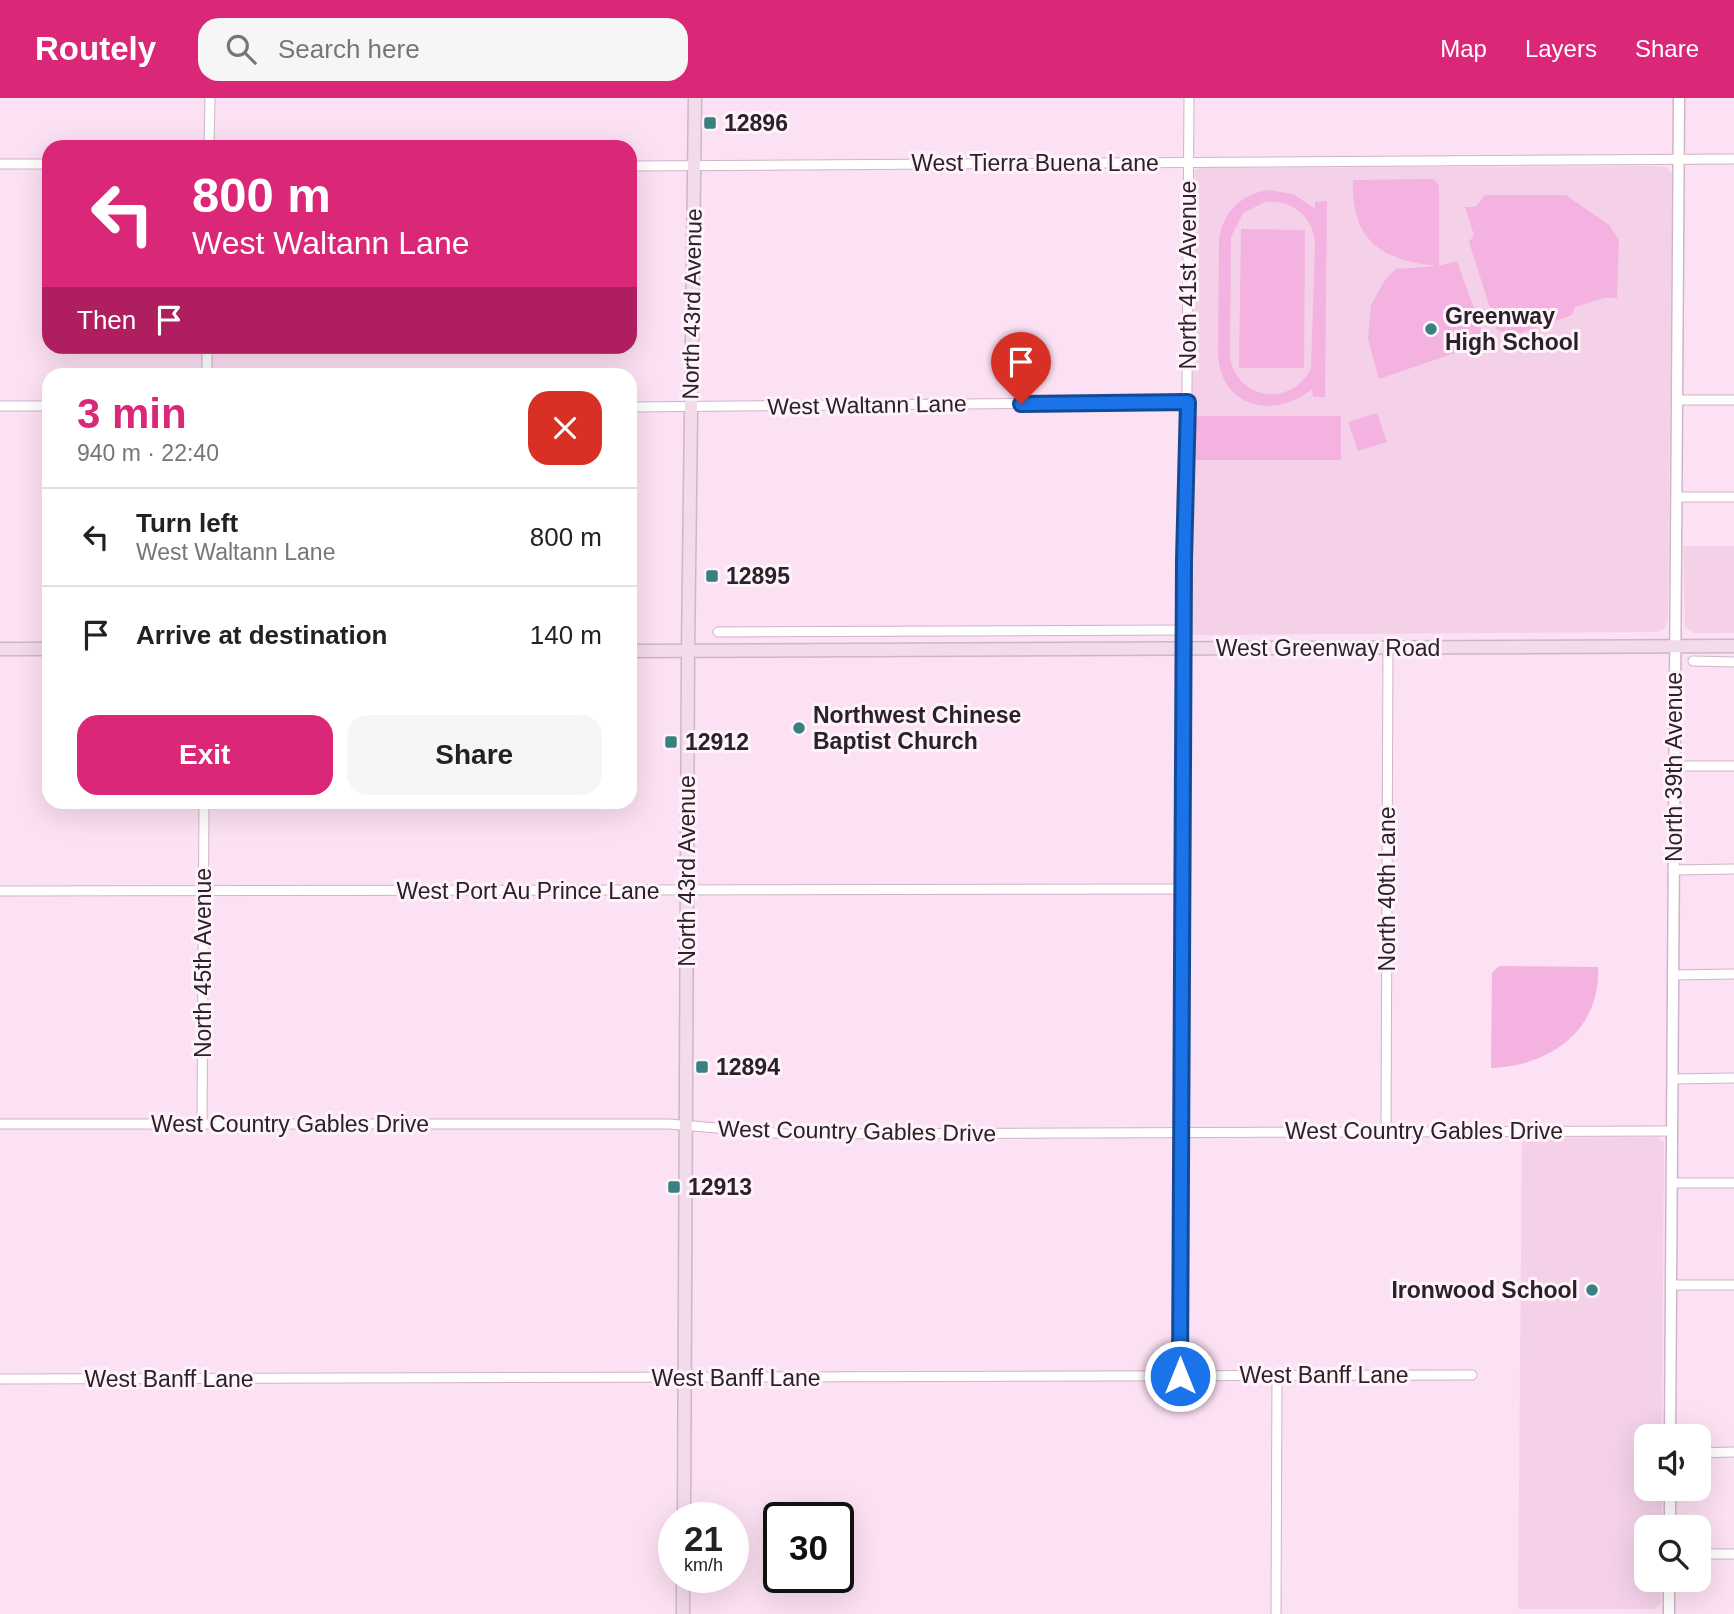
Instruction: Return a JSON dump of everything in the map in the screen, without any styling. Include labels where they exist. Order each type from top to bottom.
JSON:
[{"type":"main road","name":"North 43rd Avenue","points":[[684,1502],[688,651],[695,98]]},
{"type":"main road","name":"West Greenway Road","points":[[637,651],[1734,646]]},
{"type":"main road","points":[[0,649],[42,649]]},
{"type":"main road","points":[[683,1593],[683,1614]]},
{"type":"street","points":[[209,140],[210,98]]},
{"type":"street","name":"North 41st Avenue","points":[[1180,1376],[1189,98]]},
{"type":"street","name":"North 39th Avenue","points":[[1670,1424],[1679,98]]},
{"type":"street","name":"West Tierra Buena Lane","points":[[637,166],[1734,159]]},
{"type":"street","points":[[0,164],[42,164]]},
{"type":"street","points":[[1677,400],[1734,400]]},
{"type":"street","name":"West Waltann Lane","points":[[637,407],[1188,402]]},
{"type":"street","points":[[0,406],[42,406]]},
{"type":"street","points":[[1676,497],[1734,497]]},
{"type":"street","name":"West Greenway Road","points":[[718,632],[1184,630]]},
{"type":"street","points":[[754,631],[754,650]]},
{"type":"street","name":"North 40th Lane","points":[[1386,1131],[1388,646]]},
{"type":"street","points":[[1693,661],[1734,662]]},
{"type":"street","points":[[1674,766],[1734,765]]},
{"type":"street","name":"North 45th Avenue","points":[[202,1124],[204,809]]},
{"type":"street","points":[[1673,870],[1734,869]]},
{"type":"street","name":"West Port Au Prince Lane","points":[[0,891],[1182,889]]},
{"type":"street","points":[[1673,975],[1734,974]]},
{"type":"street","points":[[1673,1079],[1734,1078]]},
{"type":"street","name":"West Country Gables Drive","points":[[0,1124],[685,1126],[787,1134],[1672,1131]]},
{"type":"street","points":[[1672,1183],[1734,1183]]},
{"type":"street","points":[[1671,1285],[1734,1285]]},
{"type":"street","name":"West Banff Lane","points":[[0,1379],[1472,1374]]},
{"type":"street","points":[[1276,1614],[1277,1375]]},
{"type":"street","points":[[1711,1453],[1734,1452]]},
{"type":"street","points":[[1711,1554],[1734,1554]]},
{"type":"street","points":[[1669,1592],[1669,1614]]},
{"type":"shaded area","name":"Greenway High School","points":[[1666,167],[1672,173],[1668,618],[1665,628],[1658,632],[1193,635],[1189,628],[1195,170]]},
{"type":"shaded area","points":[[1433,179],[1439,185],[1439,266],[1402,259],[1374,244],[1358,219],[1353,180]]},
{"type":"shaded area","points":[[1268,190],[1293,194],[1315,209],[1315,202],[1327,201],[1325,397],[1313,397],[1312,389],[1297,399],[1282,404],[1267,406],[1252,403],[1239,397],[1228,387],[1221,372],[1218,354],[1221,231],[1234,206],[1258,192]],"holes":[[[1265,202],[1275,202],[1300,212],[1314,234],[1311,368],[1303,381],[1292,389],[1267,394],[1244,383],[1235,372],[1230,358],[1231,237],[1243,213]]]},
{"type":"shaded area","points":[[1485,195],[1566,195],[1609,225],[1619,240],[1617,298],[1604,298],[1575,307],[1572,315],[1515,335],[1497,330],[1469,242],[1474,235],[1465,207],[1475,207]]},
{"type":"shaded area","points":[[1241,229],[1305,230],[1304,368],[1239,368]]},
{"type":"shaded area","points":[[1457,261],[1483,334],[1478,345],[1379,379],[1368,339],[1371,305],[1385,280],[1396,269],[1439,266]]},
{"type":"shaded area","points":[[1377,413],[1387,442],[1358,451],[1348,422]]},
{"type":"shaded area","points":[[1194,416],[1341,416],[1341,460],[1194,460]]},
{"type":"shaded area","points":[[1683,546],[1734,546],[1734,633],[1694,633],[1685,627]]},
{"type":"shaded area","points":[[1499,966],[1598,967],[1597,990],[1581,1027],[1567,1041],[1533,1060],[1491,1068],[1492,973]]},
{"type":"shaded area","name":"Ironwood School","points":[[1657,1137],[1664,1142],[1662,1424],[1634,1424],[1634,1501],[1662,1501],[1662,1515],[1634,1515],[1634,1592],[1661,1592],[1661,1603],[1655,1609],[1518,1609],[1522,1138]]},
{"type":"place","name":"12896","points":[[710,123]]},
{"type":"place","name":"Greenway High School","points":[[1431,329]]},
{"type":"place","name":"12895","points":[[712,576]]},
{"type":"place","name":"Northwest Chinese Baptist Church","points":[[799,728]]},
{"type":"place","name":"12912","points":[[671,742]]},
{"type":"place","name":"12894","points":[[702,1067]]},
{"type":"place","name":"12913","points":[[674,1187]]},
{"type":"place","name":"Ironwood School","points":[[1592,1290]]},
{"type":"route","points":[[1021,404],[1188,402],[1184,520],[1180,1376]]}]
